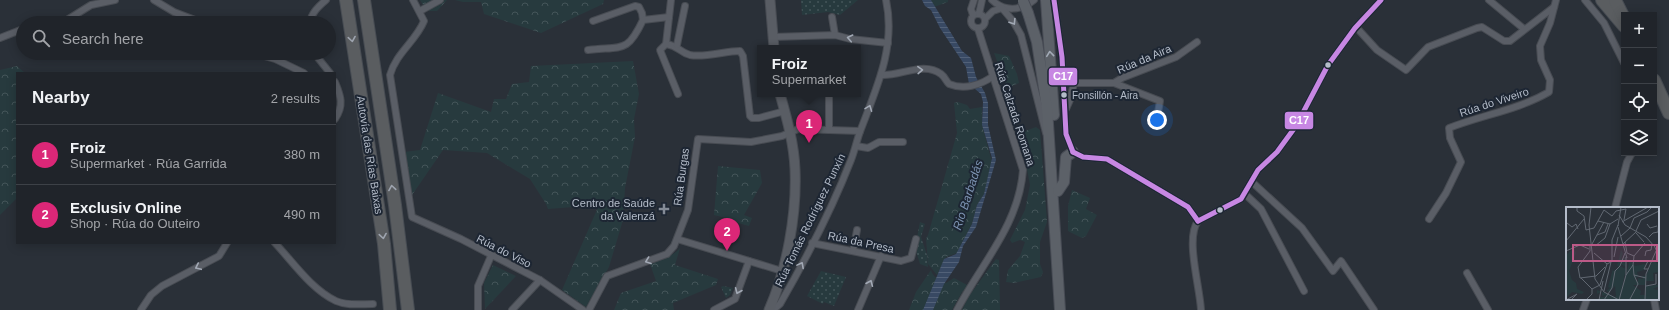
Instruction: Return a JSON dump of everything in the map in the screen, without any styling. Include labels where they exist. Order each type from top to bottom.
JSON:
[{"type":"highway","name":"Autovía das Rías Baixas","points":[[346,0],[384,244],[390,310]]},
{"type":"highway","name":"Autovía das Rías Baixas","points":[[364,0],[395,205],[408,310]]},
{"type":"highway","points":[[1602,0],[1621,22]]},
{"type":"highway","points":[[1610,0],[1621,17]]},
{"type":"highway","points":[[1615,0],[1621,12]]},
{"type":"highway","points":[[1656,84],[1669,113]]},
{"type":"main road","points":[[1027,0],[1028,13],[1037,42],[1043,76],[1050,141],[1060,310]]},
{"type":"main road","points":[[1046,0],[1053,84],[1058,190],[1054,204]]},
{"type":"main road","points":[[1058,190],[1064,182],[1066,157],[1073,152]]},
{"type":"main road","points":[[1056,237],[1062,249],[1066,310]]},
{"type":"street","points":[[73,16],[91,5],[115,0]]},
{"type":"street","points":[[154,0],[174,12],[188,16]]},
{"type":"street","points":[[312,16],[318,6],[326,0]]},
{"type":"street","points":[[413,0],[420,11],[440,0]]},
{"type":"street","points":[[671,0],[666,44],[660,50],[678,94]]},
{"type":"street","points":[[770,0],[774,45]]},
{"type":"street","name":"Rúa Tomás Rodríguez Punxín","points":[[773,310],[784,298],[852,160],[860,131],[882,75],[888,43],[888,13],[886,0]]},
{"type":"street","points":[[974,0],[971,9],[976,15],[986,19]]},
{"type":"street","points":[[976,15],[982,0]]},
{"type":"street","points":[[992,0],[1002,8],[1013,21],[1021,35],[1044,129],[1050,141]]},
{"type":"street","points":[[978,29],[983,27],[986,19],[993,11],[1002,8],[1022,7],[1027,0]]},
{"type":"street","points":[[1054,0],[1059,26],[1066,134],[1073,152],[1083,157],[1107,159],[1188,207],[1198,221]]},
{"type":"street","points":[[1201,310],[1201,293],[1192,242],[1194,226],[1198,221],[1231,206],[1241,199],[1258,170],[1277,152],[1296,126],[1328,66],[1356,27],[1381,0]]},
{"type":"street","points":[[1489,0],[1524,28]]},
{"type":"street","name":"Rúa do Viveiro","points":[[1429,219],[1446,193],[1461,162],[1450,138],[1449,128],[1529,102],[1549,92],[1550,80],[1541,60],[1540,46],[1550,23],[1556,0]]},
{"type":"street","points":[[1585,0],[1604,23],[1621,57]]},
{"type":"street","points":[[588,50],[627,46],[634,39],[643,20],[642,13],[638,7],[635,6],[593,21]]},
{"type":"street","points":[[677,46],[685,6]]},
{"type":"street","points":[[1356,27],[1377,50],[1406,70],[1428,47],[1453,36],[1482,27],[1504,41],[1510,41],[1516,38],[1524,28],[1554,7]]},
{"type":"street","name":"Rúa do Viso","points":[[420,11],[424,21],[420,32],[395,61],[390,75],[412,217],[461,239],[491,256],[540,280],[583,310]]},
{"type":"street","name":"Rúa Calzada Romana","points":[[957,310],[964,296],[992,255],[1013,212],[1022,189],[1024,170],[992,77],[978,29],[971,24],[976,15]]},
{"type":"street","points":[[643,20],[669,17]]},
{"type":"street","points":[[832,17],[835,35]]},
{"type":"street","points":[[0,38],[16,32]]},
{"type":"street","points":[[773,37],[835,35],[850,39],[888,43]]},
{"type":"street","name":"Rúa da Aira","points":[[1065,110],[1070,100],[1074,83],[1114,83],[1122,78],[1176,57],[1197,42]]},
{"type":"street","points":[[666,44],[677,46],[684,53],[693,55],[740,50],[743,56],[750,116],[752,118],[759,118],[785,111]]},
{"type":"street","points":[[277,60],[302,72]]},
{"type":"street","points":[[320,60],[329,72]]},
{"type":"street","points":[[882,75],[893,75],[924,69],[942,74],[947,82],[952,85],[964,86],[981,84],[992,77]]},
{"type":"street","points":[[1114,83],[1160,100],[1157,118]]},
{"type":"street","points":[[336,85],[341,96],[341,107],[336,118]]},
{"type":"street","points":[[769,310],[782,271],[795,200],[795,168],[790,132],[781,97]]},
{"type":"street","points":[[829,97],[829,130]]},
{"type":"street","points":[[790,132],[798,129],[860,131]]},
{"type":"street","name":"Rúa Burgas","points":[[677,239],[688,210],[698,139],[751,142],[790,132]]},
{"type":"street","points":[[856,146],[868,148],[879,142],[903,142]]},
{"type":"street","points":[[1615,207],[1627,162],[1630,156]]},
{"type":"street","points":[[1252,182],[1302,228],[1333,271],[1342,261],[1374,310]]},
{"type":"street","points":[[1245,194],[1261,210],[1304,291]]},
{"type":"street","points":[[853,251],[857,230]]},
{"type":"street","points":[[589,310],[607,276],[667,254],[674,246],[677,239],[782,271]]},
{"type":"street","name":"Rúa da Presa","points":[[812,243],[901,261],[911,258],[916,239]]},
{"type":"street","points":[[141,310],[152,295],[162,286],[219,256],[226,244]]},
{"type":"street","points":[[276,244],[322,292],[336,301],[352,304],[373,304]]},
{"type":"street","points":[[478,310],[478,286],[491,256]]},
{"type":"street","points":[[858,310],[881,256]]},
{"type":"street","points":[[714,310],[735,299],[749,261]]},
{"type":"street","points":[[1467,273],[1488,310]]},
{"type":"street","points":[[512,310],[540,280]]},
{"type":"street","points":[[1583,310],[1587,300]]},
{"type":"street","points":[[1654,300],[1656,310]]},
{"type":"green space","points":[[420,0],[447,0],[437,11],[427,11]]},
{"type":"green space","points":[[455,0],[604,0],[603,4],[541,33],[484,14],[481,2],[463,2]]},
{"type":"green space","points":[[801,0],[858,0],[840,15],[828,12],[802,15]]},
{"type":"green space","points":[[931,0],[948,0],[948,2],[934,7]]},
{"type":"green space","points":[[994,53],[1009,56],[1017,74],[1019,83],[1007,88]]},
{"type":"green space","points":[[633,61],[639,94],[634,119],[635,137],[625,188],[623,220],[609,267],[586,307],[562,290],[599,205],[548,209],[530,179],[487,153],[443,150],[410,198],[404,152],[420,150],[438,93],[491,112],[494,99],[506,99],[512,84],[529,82],[531,66]]},
{"type":"green space","points":[[17,66],[24,72],[16,72],[16,199],[0,215],[0,70]]},
{"type":"green space","points":[[958,102],[967,105],[970,109],[982,107],[982,125],[992,162],[984,194],[977,205],[972,224],[957,253],[946,257],[937,275],[928,264],[926,239],[957,133],[954,103]]},
{"type":"green space","points":[[1036,127],[1040,130],[1047,222],[1040,242],[1040,264],[1043,272],[1041,277],[1014,283],[1006,282],[1008,270],[1020,256],[1025,242],[1020,240],[1012,243],[1010,240],[1025,210],[1030,185],[1020,133]]},
{"type":"green space","points":[[718,166],[760,170],[762,183],[744,215],[752,218],[749,226],[731,221],[731,219],[714,215]]},
{"type":"green space","points":[[1072,190],[1090,198],[1086,209],[1097,215],[1086,236],[1082,238],[1068,231],[1068,206]]},
{"type":"green space","points":[[920,222],[925,224],[921,237],[927,255],[928,267],[920,264],[915,248]]},
{"type":"green space","points":[[680,248],[675,265],[718,279],[716,285],[673,303],[674,310],[614,310],[621,293],[656,281],[650,264],[670,256]]},
{"type":"green space","points":[[996,259],[999,260],[1000,310],[962,310],[969,296]]},
{"type":"green space","points":[[493,265],[516,276],[485,309],[484,283]]},
{"type":"green space","points":[[931,270],[935,277],[946,283],[954,278],[969,286],[962,292],[952,310],[909,310],[916,292]]},
{"type":"green space","points":[[821,271],[846,277],[834,306],[824,302],[823,304],[807,296]]},
{"type":"green space","points":[[721,287],[733,288],[730,295],[726,298]]},
{"type":"water","points":[[922,0],[931,0],[962,51],[971,58],[976,77],[985,93],[988,103],[988,125],[996,160],[976,227],[963,246],[959,262],[944,284],[933,310],[923,310],[944,259],[956,254],[972,224],[977,205],[984,194],[992,158],[982,125],[983,102],[981,94],[969,84],[966,67],[940,28],[931,10],[925,6]]},
{"type":"transit line","name":"C17","points":[[1054,0],[1062,57],[1066,134],[1073,152]]},
{"type":"transit line","name":"C17","points":[[1198,221],[1241,199],[1258,170],[1277,152],[1296,126],[1328,65],[1355,28],[1381,0]]},
{"type":"transit line","name":"C17","points":[[1073,152],[1083,157],[1107,159],[1188,207],[1198,221]]},
{"type":"place","name":"Fonsillón - Aira","points":[[1064,95]]},
{"type":"place","name":"Froiz","points":[[809,143]]},
{"type":"place","name":"Centro de Saúde da Valenzá","points":[[664,209]]},
{"type":"place","name":"Exclusiv Online","points":[[727,251]]},
{"type":"water label","name":"Rio Barbadás","points":[[968,195]]}]
